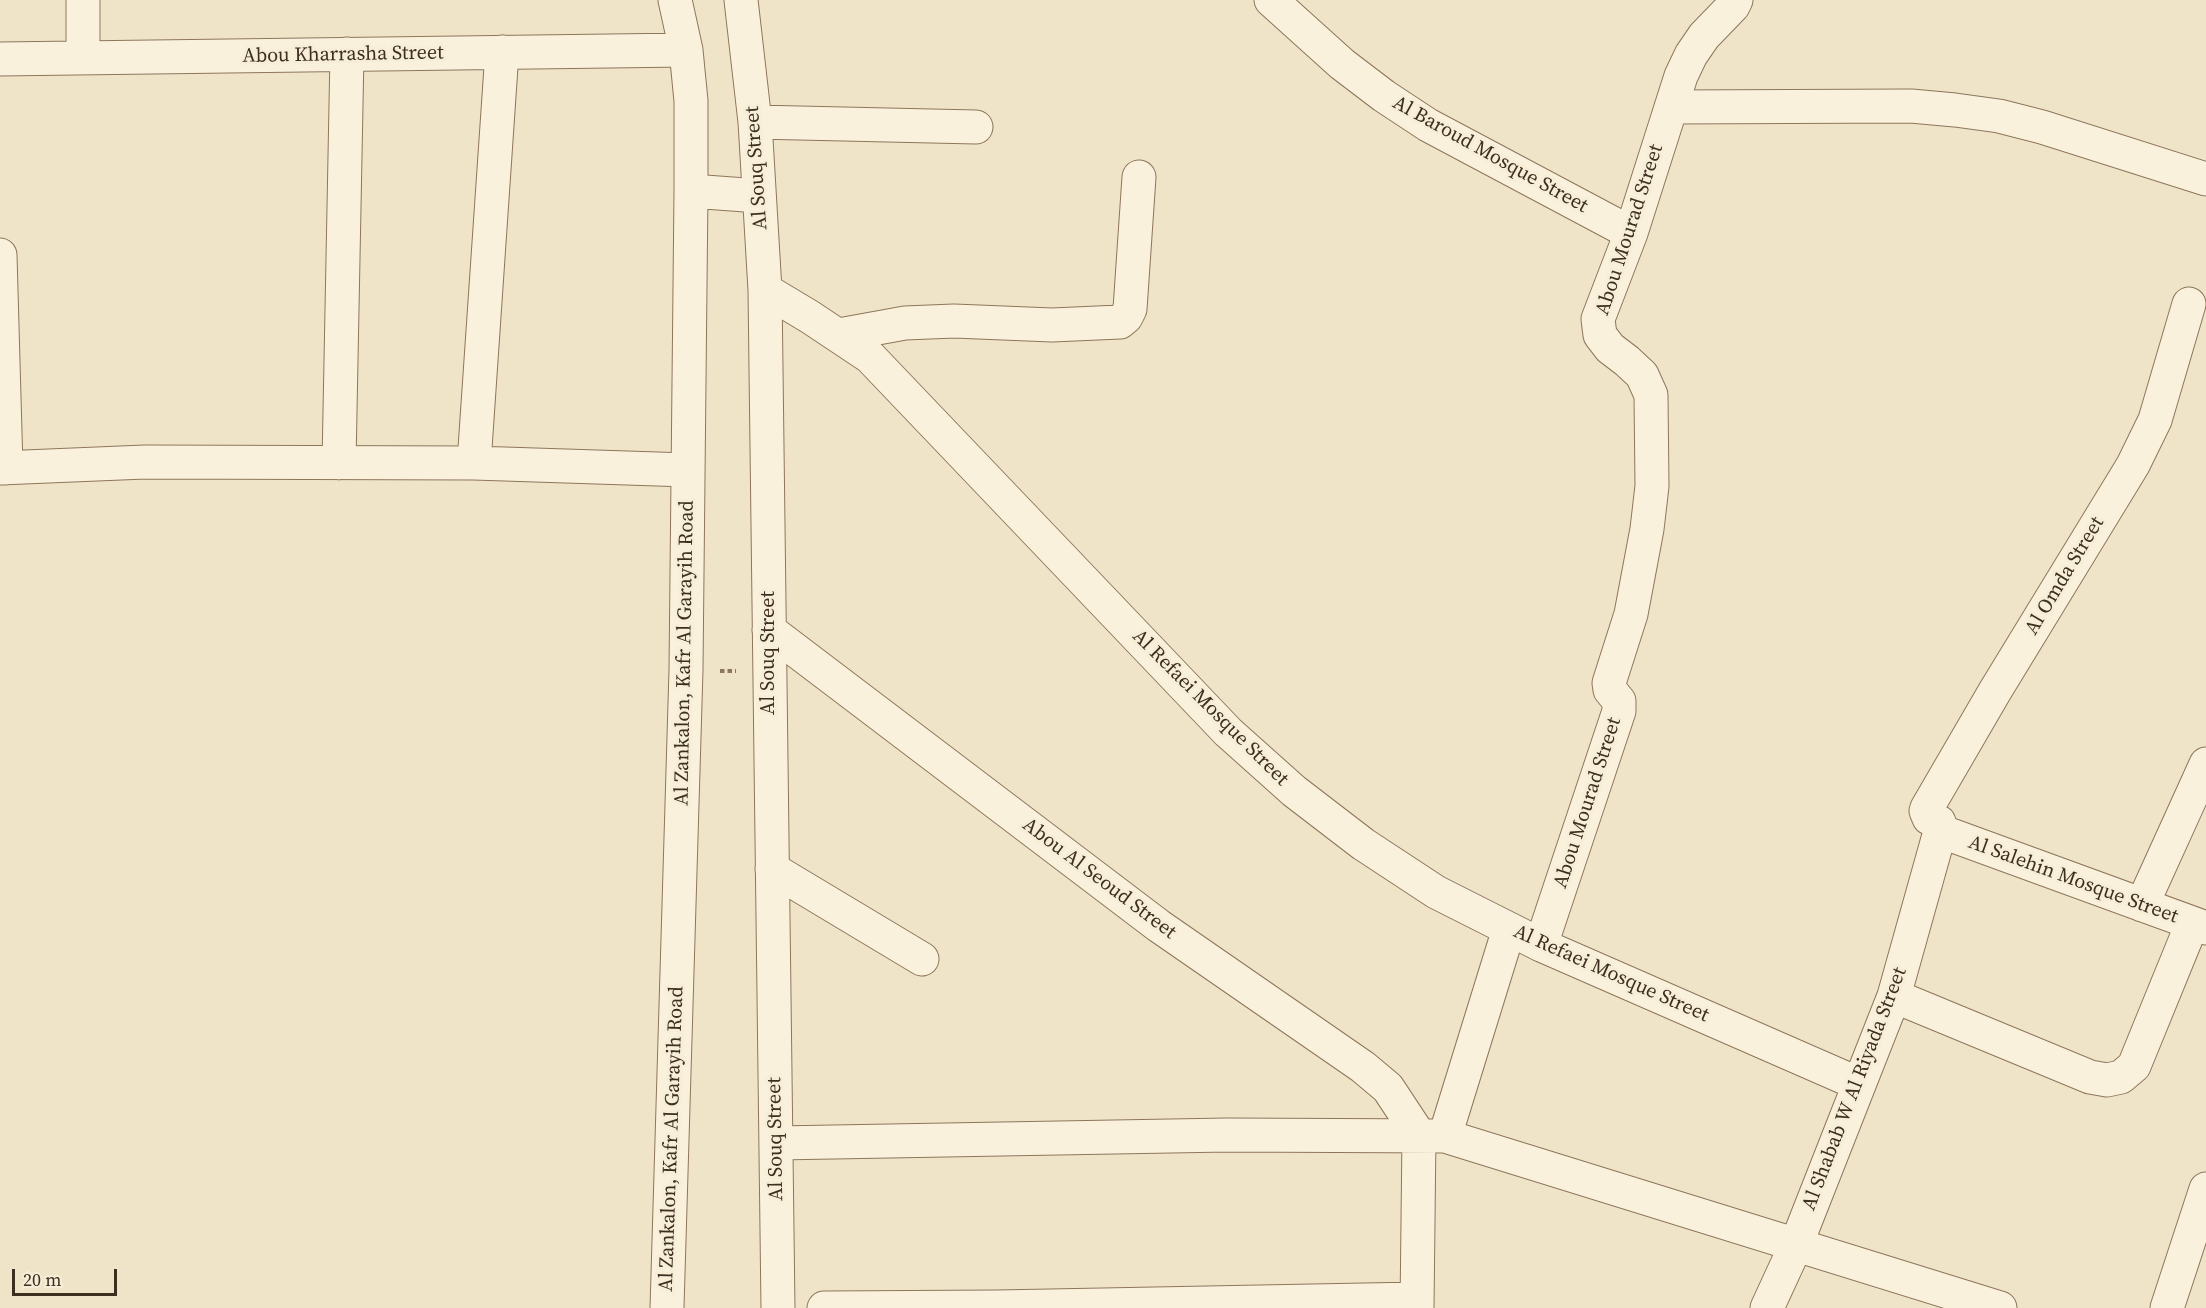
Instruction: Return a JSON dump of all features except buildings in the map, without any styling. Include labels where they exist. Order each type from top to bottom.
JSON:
[{"type":"street","points":[[83,0],[83,58]]},
{"type":"street","name":"Al Zankalon, Kafr Al Garayih Road","points":[[667,1308],[686,670],[691,190],[691,101],[686,50],[675,0]]},
{"type":"street","name":"Al Souq Street","points":[[741,0],[755,122],[765,290],[768,673],[778,1308]]},
{"type":"street","name":"Al Baroud Mosque Street","points":[[1271,0],[1342,64],[1384,96],[1428,125],[1631,233]]},
{"type":"street","name":"Abou Mourad Street","points":[[1541,945],[1619,711],[1618,701],[1610,690],[1609,680],[1631,614],[1647,529],[1652,486],[1651,395],[1642,375],[1610,348],[1600,335],[1598,319],[1631,233],[1671,107],[1691,55],[1704,36],[1736,0]]},
{"type":"street","name":"Abou Kharrasha Street","points":[[0,59],[686,50]]},
{"type":"street","points":[[474,463],[502,52]]},
{"type":"street","points":[[339,463],[347,54]]},
{"type":"street","points":[[1671,107],[1911,106],[1955,110],[1999,116],[2042,127],[2206,179]]},
{"type":"street","points":[[755,122],[976,127]]},
{"type":"street","points":[[839,335],[905,323],[944,321],[1003,321],[1052,325],[1120,322],[1130,309],[1139,177]]},
{"type":"street","points":[[691,190],[759,196]]},
{"type":"street","points":[[0,255],[3,468],[145,462],[474,463],[688,470]]},
{"type":"street","name":"Al Refaei Mosque Street","points":[[765,290],[839,335],[870,357],[1228,732],[1294,791],[1363,844],[1436,892],[1541,945],[1859,1084]]},
{"type":"street","name":"Al Omda Street","points":[[1940,831],[1941,824],[1929,818],[1927,808],[1995,691],[2133,465],[2155,420],[2189,304]]},
{"type":"street","name":"Abou Al Seoud Street","points":[[769,630],[1159,926],[1363,1067],[1388,1088],[1432,1136]]},
{"type":"street","points":[[2142,905],[2206,764]]},
{"type":"street","name":"Al Salehin Mosque Street","points":[[1940,831],[2199,926]]},
{"type":"street","name":"Al Shabab W Al Riyada Street","points":[[1767,1308],[1796,1245],[1894,996],[1940,831]]},
{"type":"street","points":[[772,869],[922,959]]},
{"type":"street","points":[[1894,996],[2090,1077],[2107,1080],[2121,1077],[2134,1066],[2199,926]]},
{"type":"street","points":[[824,1308],[1417,1303],[1432,1136],[1509,929]]},
{"type":"street","points":[[777,1143],[1227,1136],[1432,1136],[1796,1245],[1938,1299],[2000,1308]]},
{"type":"street","points":[[2167,1308],[2206,1189]]},
{"type":"path","points":[[686,670],[768,673]]}]
